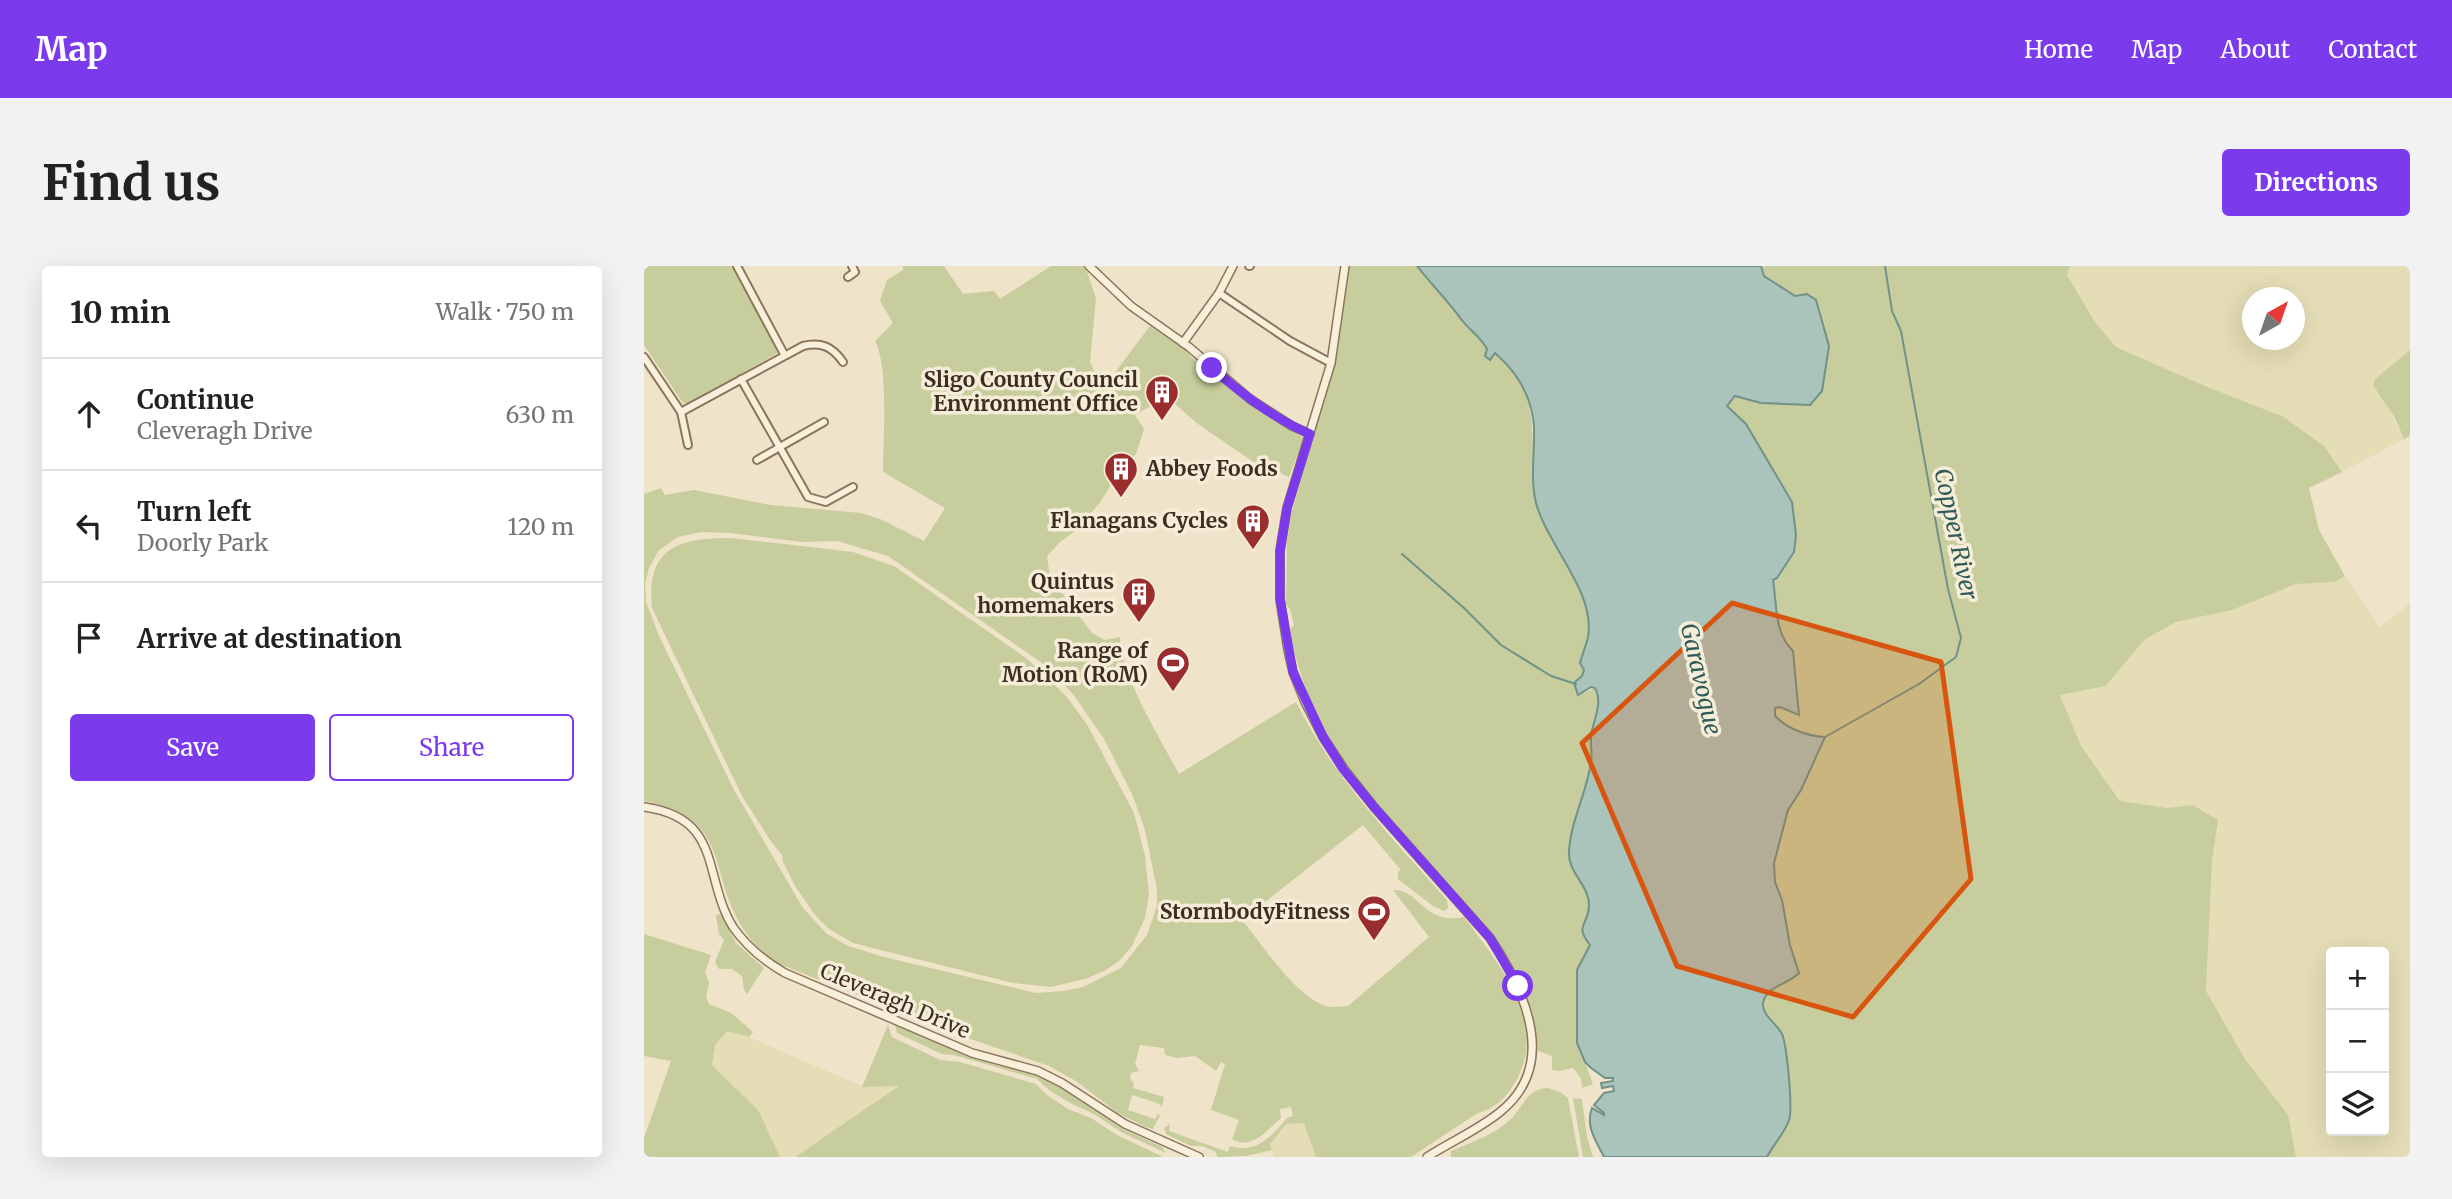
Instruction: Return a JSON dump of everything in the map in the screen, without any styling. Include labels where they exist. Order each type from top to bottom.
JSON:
[{"type":"street","points":[[737,266],[784,354]]},
{"type":"street","points":[[848,277],[855,272],[852,266]]},
{"type":"street","points":[[1089,266],[1131,306],[1183,343],[1250,399],[1292,426],[1310,434]]},
{"type":"street","points":[[1183,343],[1219,293],[1233,266]]},
{"type":"street","points":[[1345,266],[1331,363],[1287,508],[1280,551],[1280,599],[1293,672],[1323,737],[1343,769],[1490,938],[1518,986],[1532,1026],[1530,1065],[1525,1079],[1507,1105],[1484,1123],[1427,1157]]},
{"type":"street","points":[[1219,293],[1290,341],[1331,363]]},
{"type":"street","points":[[681,412],[784,354],[815,344],[831,349],[843,362]]},
{"type":"street","points":[[644,357],[681,412],[688,445]]},
{"type":"street","points":[[741,379],[808,497],[826,502],[853,487]]},
{"type":"street","points":[[757,460],[824,422]]},
{"type":"street","name":"Cleveragh Drive","points":[[644,807],[674,815],[697,834],[706,848],[732,925],[747,944],[767,962],[959,1047],[1038,1070],[1125,1124],[1199,1157]]},
{"type":"highlighted area","points":[[1732,603],[1941,662],[1971,879],[1853,1017],[1677,966],[1582,743]]},
{"type":"shaded area","points":[[2070,266],[2410,266],[2410,350],[2375,379],[2404,439],[2342,472],[2324,446],[2284,417],[2116,347],[2095,322],[2067,275]]},
{"type":"shaded area","points":[[2345,576],[2380,627],[2410,603],[2410,1157],[2296,1157],[2287,1115],[2245,1059],[2206,991],[2212,861],[2218,820],[2193,805],[2167,808],[2120,801],[2081,746],[2060,695],[2106,686],[2144,640],[2176,622],[2232,610],[2296,584],[2335,582]]},
{"type":"shaded area","points":[[727,1030],[861,1086],[901,1085],[795,1157],[780,1157],[758,1110],[712,1065],[715,1045]]},
{"type":"shaded area","points":[[1305,1123],[1316,1157],[1274,1157],[1270,1144],[1276,1134],[1287,1124]]},
{"type":"green space","points":[[646,266],[732,266],[775,344],[777,353],[689,404],[683,403],[644,345]]},
{"type":"green space","points":[[903,266],[944,266],[963,294],[994,291],[1000,299],[1051,266],[1085,266],[1096,298],[1090,362],[1098,380],[1107,383],[1150,326],[1184,348],[1191,357],[1259,409],[1304,438],[1289,477],[1255,463],[1198,424],[1167,397],[1135,415],[1144,429],[1136,454],[1122,467],[1101,501],[1077,530],[1047,556],[1050,577],[1092,633],[1105,640],[1120,637],[1126,669],[1179,774],[1296,702],[1327,756],[1385,830],[1447,900],[1448,908],[1444,911],[1433,906],[1398,879],[1398,872],[1401,870],[1363,825],[1242,920],[1291,981],[1314,1000],[1334,1007],[1348,1006],[1429,937],[1393,890],[1410,895],[1440,916],[1464,917],[1515,994],[1527,1037],[1525,1059],[1516,1081],[1495,1106],[1476,1114],[1411,1157],[1316,1157],[1304,1123],[1286,1124],[1270,1144],[1272,1150],[1246,1156],[1217,1157],[1216,1152],[1202,1146],[1191,1146],[1166,1134],[1164,1128],[1170,1124],[1169,1131],[1228,1152],[1230,1146],[1248,1148],[1262,1142],[1287,1118],[1293,1116],[1291,1107],[1280,1109],[1281,1118],[1265,1133],[1253,1141],[1239,1142],[1232,1139],[1239,1120],[1211,1110],[1225,1064],[1221,1062],[1216,1071],[1195,1056],[1177,1058],[1165,1055],[1164,1048],[1140,1045],[1135,1064],[1139,1071],[1131,1073],[1130,1079],[1134,1084],[1133,1088],[1164,1097],[1162,1107],[1132,1095],[1128,1110],[1155,1119],[1160,1115],[1153,1129],[1148,1128],[1118,1113],[1076,1081],[1049,1066],[950,1032],[777,963],[759,949],[739,921],[729,900],[715,856],[703,832],[679,812],[644,801],[644,494],[661,488],[665,495],[694,490],[770,505],[861,513],[880,519],[924,541],[945,508],[883,472],[884,385],[875,341],[893,323],[880,301],[887,280],[903,270]],"holes":[[[701,532],[802,542],[837,541],[888,556],[1042,663],[1073,694],[1104,739],[1132,794],[1145,830],[1157,889],[1157,906],[1147,935],[1121,968],[1083,987],[1036,993],[848,946],[827,934],[803,908],[734,790],[659,636],[646,602],[645,584],[649,568],[659,550],[678,537]]]},
{"type":"green space","points":[[1349,266],[1417,266],[1480,340],[1490,360],[1495,352],[1519,380],[1532,422],[1537,505],[1585,605],[1589,622],[1588,638],[1580,663],[1584,670],[1578,695],[1595,688],[1611,741],[1582,1054],[1593,1084],[1582,1088],[1581,1078],[1573,1068],[1552,1070],[1552,1056],[1538,1051],[1534,1022],[1526,995],[1502,949],[1469,907],[1382,810],[1336,750],[1313,708],[1297,662],[1289,631],[1294,625],[1286,604],[1287,541],[1292,512],[1334,364]]},
{"type":"green space","points":[[1660,266],[2070,266],[2067,275],[2095,322],[2116,347],[2284,417],[2324,446],[2342,472],[2309,488],[2319,530],[2345,576],[2335,582],[2296,584],[2232,610],[2176,622],[2144,640],[2106,686],[2060,695],[2081,746],[2120,801],[2167,808],[2193,805],[2218,820],[2212,861],[2206,991],[2245,1059],[2288,1115],[2296,1157],[1767,1157],[1782,1132],[1790,1103],[1770,1018],[1765,1013],[1763,1002]]},
{"type":"green space","points":[[2410,350],[2410,436],[2404,439],[2395,418],[2373,385],[2375,379]]},
{"type":"green space","points":[[731,538],[853,552],[894,566],[1026,658],[1066,696],[1088,726],[1134,813],[1145,856],[1149,895],[1145,918],[1132,946],[1119,961],[1088,978],[1051,987],[1013,983],[853,943],[829,929],[815,915],[795,886],[782,855],[742,796],[652,608],[654,571],[670,550],[696,540]]},
{"type":"green space","points":[[722,914],[736,943],[764,968],[747,994],[742,976],[732,969],[719,969],[715,962],[724,940],[719,934],[716,915]]},
{"type":"green space","points":[[644,934],[711,955],[705,972],[709,983],[706,996],[709,1004],[731,1013],[753,1032],[749,1037],[727,1031],[715,1045],[712,1065],[758,1110],[780,1157],[644,1157],[644,1138],[671,1061],[644,1056]]},
{"type":"green space","points":[[888,1025],[892,1037],[940,1060],[960,1062],[1036,1084],[1068,1109],[1091,1118],[1117,1135],[1163,1157],[795,1157],[899,1086],[862,1087]]},
{"type":"green space","points":[[895,1025],[996,1065],[1034,1073],[1123,1129],[1162,1147],[1166,1153],[1121,1132],[1094,1114],[1070,1103],[1037,1079],[942,1054],[897,1033]]},
{"type":"green space","points":[[1548,1088],[1568,1098],[1579,1157],[1451,1157],[1451,1151],[1482,1138],[1511,1119],[1535,1091]]},
{"type":"green space","points":[[1573,1098],[1582,1099],[1587,1137],[1593,1157],[1583,1157]]},
{"type":"water","name":"Garavogue","points":[[1417,266],[1761,266],[1764,276],[1795,296],[1807,294],[1816,300],[1829,346],[1822,391],[1810,405],[1761,403],[1735,396],[1727,406],[1746,424],[1792,502],[1796,535],[1794,552],[1773,580],[1779,627],[1793,651],[1799,715],[1780,707],[1775,708],[1775,716],[1798,731],[1825,737],[1801,790],[1788,810],[1774,863],[1775,882],[1782,900],[1790,945],[1799,973],[1768,993],[1763,1003],[1764,1011],[1780,1030],[1784,1041],[1790,1104],[1787,1124],[1767,1157],[1604,1157],[1592,1133],[1592,1108],[1604,1115],[1594,1105],[1604,1093],[1614,1091],[1613,1086],[1602,1088],[1601,1083],[1613,1081],[1613,1078],[1605,1078],[1591,1068],[1585,1062],[1577,1043],[1577,970],[1590,945],[1582,929],[1589,906],[1586,892],[1571,866],[1569,851],[1592,759],[1591,735],[1598,705],[1595,688],[1591,687],[1578,695],[1574,683],[1584,670],[1580,663],[1588,637],[1589,620],[1578,586],[1536,503],[1533,475],[1534,427],[1527,395],[1510,368],[1495,353],[1490,360],[1485,356],[1487,349],[1482,341]]},
{"type":"waterway","name":"Copper River","points":[[1825,737],[1919,684],[1956,657],[1961,638],[1948,589],[1901,331],[1892,311],[1885,266]]},
{"type":"waterway","points":[[1402,554],[1464,608],[1501,645],[1551,676],[1576,684]]},
{"type":"place","name":"Sligo County Council Environment Office","points":[[1162,422]]},
{"type":"place","name":"Abbey Foods","points":[[1121,499]]},
{"type":"place","name":"Flanagans Cycles","points":[[1253,551]]},
{"type":"place","name":"Quintus homemakers","points":[[1139,624]]},
{"type":"place","name":"Range of Motion (RoM)","points":[[1173,693]]},
{"type":"place","name":"StormbodyFitness","points":[[1374,942]]},
{"type":"route","points":[[1212,368],[1250,399],[1292,426],[1310,434],[1287,508],[1278,572],[1288,650],[1293,672],[1306,704],[1343,769],[1490,938],[1518,986]]}]
